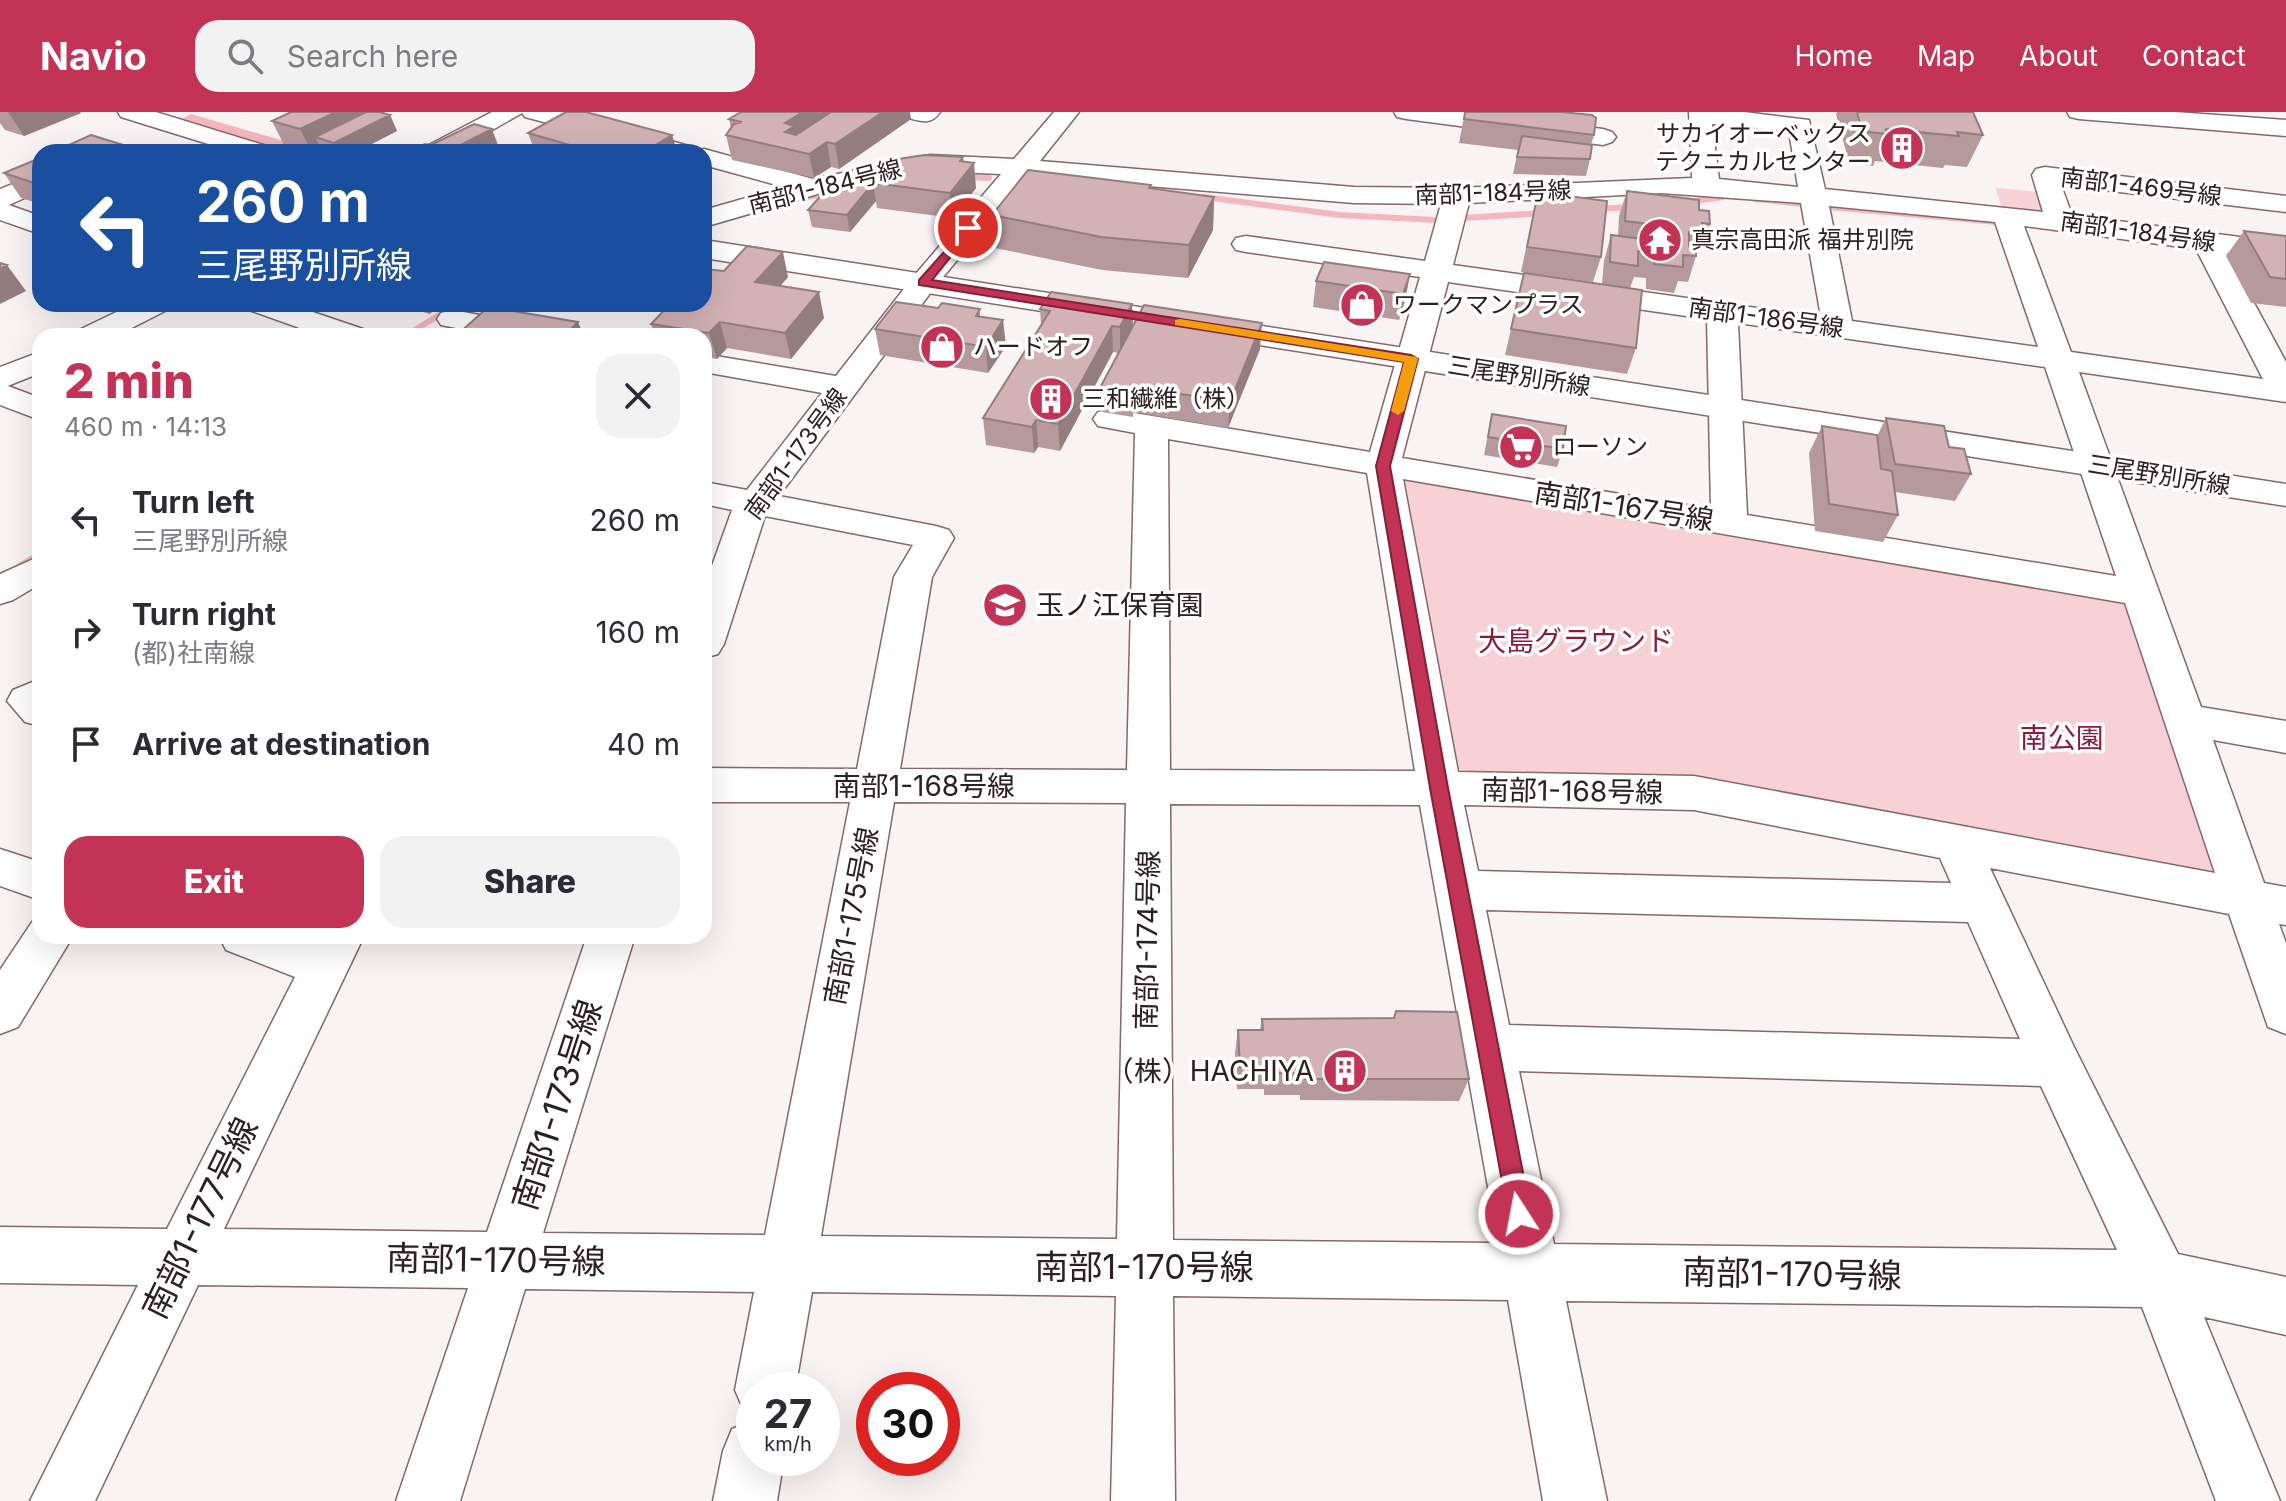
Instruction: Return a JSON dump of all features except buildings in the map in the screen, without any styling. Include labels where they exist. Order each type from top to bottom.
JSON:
[{"type":"street","points":[[130,112],[235,144]]},
{"type":"street","points":[[132,141],[197,112]]},
{"type":"street","points":[[449,144],[511,112]]},
{"type":"street","points":[[534,112],[654,144]]},
{"type":"street","name":"南部1-173号線","points":[[712,592],[717,559],[755,503],[924,282],[1067,112]]},
{"type":"street","points":[[1406,112],[1603,124],[1603,181],[1609,188]]},
{"type":"street","points":[[2079,112],[2286,128]]},
{"type":"street","points":[[1706,186],[1699,115],[1800,125],[1816,197],[1838,328]]},
{"type":"street","points":[[712,151],[727,141]]},
{"type":"street","points":[[712,158],[812,187]]},
{"type":"street","name":"南部1-184号線","points":[[712,217],[812,187],[890,168],[930,163],[1019,167],[1354,195],[1457,196],[1661,185],[1706,186],[2006,215],[2286,252]]},
{"type":"street","name":"南部1-469号線","points":[[2060,222],[2045,175],[2286,204]]},
{"type":"street","points":[[0,199],[32,185]]},
{"type":"street","points":[[1457,196],[1383,466],[1487,1047],[1575,1501]]},
{"type":"street","points":[[0,211],[32,223]]},
{"type":"street","points":[[2006,215],[2097,466],[2183,719],[2266,903],[2286,1012]]},
{"type":"street","points":[[2207,242],[2286,392]]},
{"type":"street","name":"南部1-186号線","points":[[1246,244],[2286,392]]},
{"type":"street","name":"三尾野別所線","points":[[712,250],[2286,495]]},
{"type":"street","points":[[108,328],[140,312]]},
{"type":"street","points":[[283,312],[329,328]]},
{"type":"street","points":[[438,328],[465,312],[520,328]]},
{"type":"street","points":[[1722,312],[1729,523]]},
{"type":"street","points":[[712,364],[843,387]]},
{"type":"street","points":[[0,379],[32,365]]},
{"type":"street","points":[[0,393],[32,407]]},
{"type":"street","name":"南部1-167号線","points":[[1132,423],[2139,593]]},
{"type":"street","name":"南部1-174号線","points":[[1132,423],[1151,437],[1143,1501]]},
{"type":"street","name":"南部1-175号線","points":[[712,495],[936,538],[913,577],[768,1372]]},
{"type":"street","points":[[0,591],[32,573]]},
{"type":"street","points":[[2183,719],[2286,737]]},
{"type":"street","name":"南部1-168号線","points":[[712,785],[1439,788],[1694,793],[2266,903]]},
{"type":"street","points":[[1957,845],[2056,1063],[2160,1279],[2248,1501]]},
{"type":"street","points":[[0,867],[32,878]]},
{"type":"street","points":[[1460,890],[1985,903]]},
{"type":"street","points":[[0,1012],[44,944]]},
{"type":"street","points":[[288,944],[332,952]]},
{"type":"street","name":"南部1-173号線","points":[[428,1501],[608,944]]},
{"type":"street","name":"南部1-177号線","points":[[62,1501],[332,952]]},
{"type":"street","points":[[1487,1047],[2056,1063]]},
{"type":"street","name":"南部1-170号線","points":[[0,1255],[2160,1279],[2286,1306]]},
{"type":"street","points":[[745,1501],[750,1476]]},
{"type":"green space","points":[[1996,188],[2040,192],[2047,211],[2038,214],[2002,210]]},
{"type":"green space","name":"大島グラウンド","points":[[1405,475],[2121,598],[2132,606],[2221,873],[2214,878],[1465,773],[1455,766],[1398,478]]},
{"type":"waterway","points":[[191,119],[274,144]]},
{"type":"waterway","points":[[965,177],[989,178]]},
{"type":"waterway","points":[[795,199],[832,193]]},
{"type":"waterway","points":[[1204,197],[1340,215],[1435,220]]},
{"type":"waterway","points":[[1687,202],[1723,197]]},
{"type":"waterway","points":[[1755,199],[1803,204]]},
{"type":"waterway","points":[[1595,209],[1632,207]]},
{"type":"waterway","points":[[1830,207],[1997,222]]},
{"type":"waterway","points":[[1464,218],[1544,213]]},
{"type":"waterway","points":[[418,328],[444,312]]},
{"type":"waterway","points":[[19,567],[32,559]]},
{"type":"slow traffic","points":[[1180,323],[1411,359],[1398,411]]},
{"type":"place","name":"サカイオーベックス テクニカルセンター","points":[[1902,148]]},
{"type":"place","name":"真宗高田派 福井別院","points":[[1660,240]]},
{"type":"place","name":"ワークマンプラス","points":[[1362,305]]},
{"type":"place","name":"ハードオフ","points":[[942,347]]},
{"type":"place","name":"三和繊維（株）","points":[[1051,399]]},
{"type":"place","name":"ローソン","points":[[1521,447]]},
{"type":"place","name":"玉ノ江保育園","points":[[1005,605]]},
{"type":"place","name":"（株）HACHIYA","points":[[1345,1071]]},
{"type":"route","points":[[968,228],[924,282],[1411,359],[1383,466],[1439,788],[1519,1214]]},
{"type":"park label","name":"南公園","points":[[2062,738]]}]
